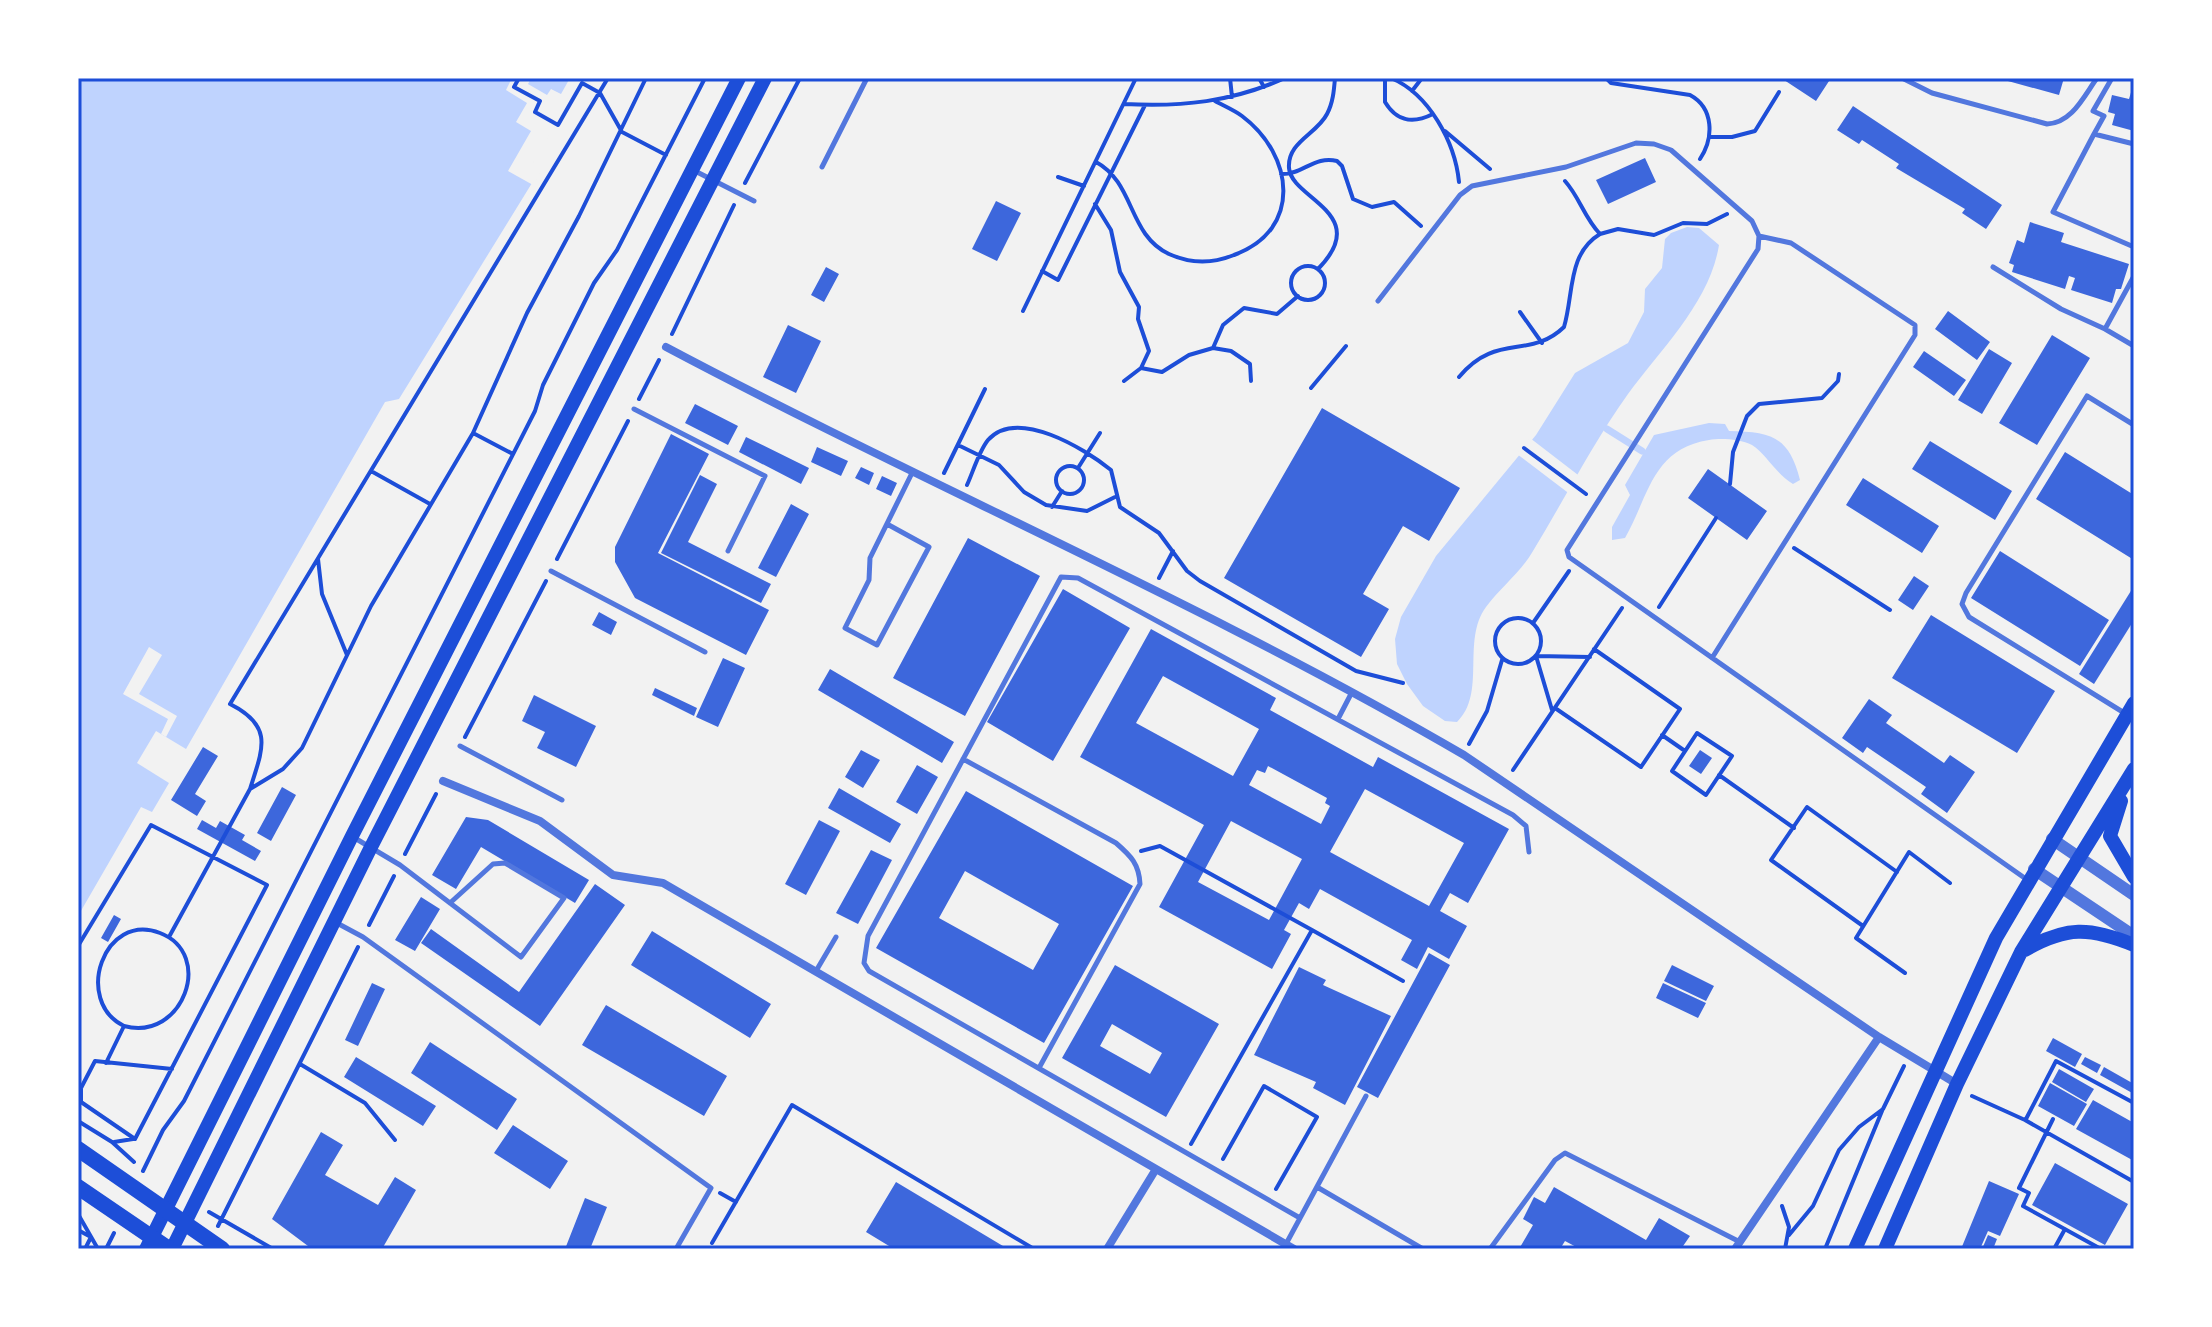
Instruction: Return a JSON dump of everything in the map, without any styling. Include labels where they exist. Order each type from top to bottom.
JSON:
[{"type":"main road","points":[[149,1243],[352,836],[739,78]]},
{"type":"main road","points":[[78,1187],[121,1216],[149,1243],[170,1249],[371,847],[765,78]]},
{"type":"main road","points":[[1855,1249],[1933,1071],[2031,874],[2130,709]]},
{"type":"main road","points":[[1885,1249],[1957,1084],[2021,952],[2132,772]]},
{"type":"main road","points":[[2132,772],[2110,836],[2134,877]]},
{"type":"main road","points":[[2021,952],[2061,931],[2090,931],[2134,945]]},
{"type":"main road","points":[[78,1149],[108,1168],[141,1177],[166,1207],[216,1245]]},
{"type":"street","points":[[666,347],[759,397],[1154,588],[1353,692],[1464,755],[1879,1037],[1957,1084]]},
{"type":"street","points":[[443,781],[540,821],[613,875],[663,883],[1290,1247]]},
{"type":"street","points":[[2052,839],[2134,895]]},
{"type":"street","points":[[2031,874],[2062,886],[2134,936]]},
{"type":"street","points":[[1737,1245],[1879,1037]]},
{"type":"street","points":[[1107,1249],[1156,1169]]},
{"type":"lane","points":[[822,167],[867,78]]},
{"type":"lane","points":[[1902,78],[1932,93],[2047,124],[2055,124],[2071,114],[2097,78]]},
{"type":"lane","points":[[2112,78],[2093,111],[2104,116],[2053,212],[2134,247]]},
{"type":"lane","points":[[2094,134],[2134,144]]},
{"type":"lane","points":[[1378,301],[1460,195],[1472,186],[1555,170],[1636,143],[1671,150],[1752,221],[1759,236],[1758,249],[1567,550],[1575,563],[2031,874]]},
{"type":"lane","points":[[692,169],[754,201]]},
{"type":"lane","points":[[1712,658],[1915,335],[1915,325],[1791,243],[1759,236]]},
{"type":"lane","points":[[1993,267],[2061,309],[2134,346]]},
{"type":"lane","points":[[2105,329],[2134,276]]},
{"type":"lane","points":[[2130,709],[1969,617],[1962,604],[2087,396],[2134,425]]},
{"type":"lane","points":[[634,409],[765,476],[728,551]]},
{"type":"lane","points":[[887,524],[929,547],[877,645],[845,628],[869,580],[870,558],[913,470]]},
{"type":"lane","points":[[551,571],[705,652]]},
{"type":"lane","points":[[1300,1218],[869,971],[864,963],[868,936],[1061,577],[1069,575],[1513,815],[1526,826],[1529,852]]},
{"type":"lane","points":[[1338,719],[1353,692]]},
{"type":"lane","points":[[460,746],[562,800]]},
{"type":"lane","points":[[963,759],[1116,843],[1132,856],[1139,870],[1140,884],[1039,1068]]},
{"type":"lane","points":[[352,836],[400,865],[521,957],[564,898],[505,863],[493,864],[450,903]]},
{"type":"lane","points":[[334,921],[363,937],[711,1188],[676,1249]]},
{"type":"lane","points":[[816,971],[836,937]]},
{"type":"lane","points":[[1290,1247],[1300,1218],[1366,1096]]},
{"type":"lane","points":[[1490,1249],[1555,1160],[1565,1153],[1737,1245]]},
{"type":"lane","points":[[1317,1187],[1423,1249]]},
{"type":"path","points":[[519,78],[514,87],[540,101],[535,112],[558,125],[582,83],[600,93],[622,132],[666,155]]},
{"type":"path","points":[[169,937],[250,789],[262,741],[260,728],[251,715],[230,704],[608,78]]},
{"type":"path","points":[[250,789],[283,769],[302,748],[347,655],[473,433],[527,313],[622,132],[646,78]]},
{"type":"path","points":[[78,1121],[112,1142],[141,1177],[163,1130],[184,1101],[513,454],[594,283],[617,250],[705,78]]},
{"type":"path","points":[[460,746],[666,347],[800,78]]},
{"type":"path","points":[[1023,311],[1136,78]]},
{"type":"path","points":[[1230,78],[1232,97]]},
{"type":"path","points":[[1259,78],[1264,87]]},
{"type":"path","points":[[1124,104],[1175,107],[1215,101],[1285,78]]},
{"type":"path","points":[[1318,269],[1332,250],[1334,221],[1328,209],[1290,174],[1288,163],[1298,142],[1326,116],[1335,78]]},
{"type":"path","points":[[1385,78],[1385,102],[1398,117],[1419,121],[1433,114]]},
{"type":"path","points":[[1391,78],[1423,99],[1443,130],[1458,170],[1460,195]]},
{"type":"path","points":[[1412,91],[1422,78]]},
{"type":"path","points":[[1606,78],[1611,83],[1690,95],[1699,100],[1710,121],[1711,137],[1692,170]]},
{"type":"path","points":[[1711,137],[1732,137],[1755,131],[1779,92]]},
{"type":"path","points":[[1096,162],[1125,188],[1141,230],[1153,244],[1167,253],[1194,262],[1223,260],[1261,243],[1277,220],[1284,201],[1281,174],[1263,137],[1242,115],[1215,101]]},
{"type":"path","points":[[1042,271],[1058,280],[1145,105]]},
{"type":"path","points":[[1443,130],[1502,178]]},
{"type":"path","points":[[1281,174],[1290,174],[1318,160],[1337,161],[1342,166],[1353,199],[1372,207],[1394,202],[1428,236]]},
{"type":"path","points":[[1555,170],[1579,197],[1583,215],[1600,234]]},
{"type":"path","points":[[1058,177],[1084,186]]},
{"type":"path","points":[[1095,204],[1111,230],[1120,272],[1139,307],[1138,319],[1149,351],[1141,368],[1124,381]]},
{"type":"path","points":[[1459,377],[1478,358],[1500,348],[1542,343],[1564,327],[1576,261],[1588,241],[1618,229],[1654,235],[1683,223],[1707,224],[1738,209]]},
{"type":"path","points":[[1306,267],[1318,269],[1325,283],[1322,293],[1308,300],[1298,296],[1291,282],[1296,271],[1306,267]]},
{"type":"path","points":[[1213,348],[1216,335],[1234,313],[1244,308],[1277,314],[1298,296]]},
{"type":"path","points":[[1520,312],[1542,343]]},
{"type":"path","points":[[1311,388],[1346,346]]},
{"type":"path","points":[[1141,368],[1162,372],[1189,355],[1213,348],[1242,355],[1250,364],[1251,381]]},
{"type":"path","points":[[1730,484],[1733,452],[1747,416],[1759,404],[1793,404],[1822,398],[1838,381],[1839,374]]},
{"type":"path","points":[[940,483],[985,389]]},
{"type":"path","points":[[963,495],[988,440],[1004,429],[1025,427],[1047,433],[1111,470],[1120,507],[1159,533],[1187,571],[1200,581],[1356,671],[1403,683]]},
{"type":"path","points":[[473,433],[513,454]]},
{"type":"path","points":[[1078,468],[1100,433]]},
{"type":"path","points":[[958,445],[999,465],[1024,492],[1052,507],[1087,511],[1116,496]]},
{"type":"path","points":[[1524,448],[1576,487]]},
{"type":"path","points":[[1068,466],[1078,468],[1084,479],[1082,488],[1071,494],[1062,491],[1057,483],[1057,474],[1068,466]]},
{"type":"path","points":[[371,471],[430,504]]},
{"type":"path","points":[[1052,507],[1062,491]]},
{"type":"path","points":[[1653,616],[1716,518]]},
{"type":"path","points":[[1785,542],[1890,610]]},
{"type":"path","points":[[1154,588],[1173,551]]},
{"type":"path","points":[[318,558],[322,594],[347,655]]},
{"type":"path","points":[[1533,623],[1575,563]]},
{"type":"path","points":[[1501,766],[1511,773],[1628,599]]},
{"type":"path","points":[[1533,623],[1510,619],[1497,629],[1494,645],[1502,659],[1516,665],[1536,656],[1590,657]]},
{"type":"path","points":[[1533,623],[1542,643],[1536,656],[1554,710],[1641,767],[1680,709],[1594,649]]},
{"type":"path","points":[[1480,752],[1469,745],[1487,711],[1502,659]]},
{"type":"path","points":[[1697,733],[1732,756],[1706,795],[1672,771],[1685,751],[1697,733]]},
{"type":"path","points":[[1662,735],[1685,751]]},
{"type":"path","points":[[1719,775],[1794,828]]},
{"type":"path","points":[[216,1245],[300,1064],[443,781]]},
{"type":"path","points":[[1863,926],[1771,860],[1807,807],[1897,872]]},
{"type":"path","points":[[78,946],[151,825],[267,885],[135,1139]]},
{"type":"path","points":[[1132,856],[1160,846],[1403,981]]},
{"type":"path","points":[[1905,973],[1856,938],[1909,852],[1950,883]]},
{"type":"path","points":[[146,929],[169,937],[179,947],[188,968],[183,1000],[160,1024],[143,1029],[124,1026],[108,1016],[102,1006],[97,983],[101,961],[110,946],[133,931],[146,929]]},
{"type":"path","points":[[1186,1153],[1312,930]]},
{"type":"path","points":[[106,1063],[124,1026]]},
{"type":"path","points":[[1825,1249],[1908,1056]]},
{"type":"path","points":[[135,1139],[81,1102],[81,1088],[95,1061],[172,1069]]},
{"type":"path","points":[[2025,1120],[2056,1061],[2134,1103]]},
{"type":"path","points":[[300,1064],[365,1103],[395,1140]]},
{"type":"path","points":[[1216,1171],[1264,1086],[1317,1117],[1269,1201]]},
{"type":"path","points":[[1972,1096],[2025,1120],[2134,1182]]},
{"type":"path","points":[[712,1243],[792,1105],[1034,1249]]},
{"type":"path","points":[[1789,1235],[1813,1206],[1839,1150],[1859,1127],[1883,1109]]},
{"type":"path","points":[[2053,1119],[2019,1188],[2029,1193],[2023,1206],[2101,1249]]},
{"type":"path","points":[[112,1142],[135,1139]]},
{"type":"path","points":[[1775,1189],[1787,1217],[1789,1235],[1785,1249]]},
{"type":"path","points":[[78,1214],[98,1249]]},
{"type":"path","points":[[106,1249],[121,1216]]},
{"type":"path","points":[[2054,1249],[2065,1229]]},
{"type":"path","points":[[78,1230],[91,1237]]},
{"type":"path","points":[[85,1249],[91,1237]]},
{"type":"water","points":[[78,78],[578,78],[528,164],[540,170],[399,399],[385,402],[186,749],[156,731],[137,763],[169,783],[152,812],[141,807],[78,916]]},
{"type":"water","points":[[1687,227],[1699,228],[1719,245],[1706,286],[1682,324],[1615,413],[1528,559],[1486,607],[1475,635],[1471,697],[1457,722],[1445,721],[1423,706],[1397,664],[1395,639],[1401,617],[1436,556],[1536,435],[1575,373],[1628,343],[1644,312],[1645,289],[1662,268],[1665,239]]},
{"type":"water","points":[[1709,423],[1725,424],[1729,431],[1756,433],[1776,439],[1790,454],[1800,480],[1793,484],[1787,480],[1747,443],[1719,439],[1690,445],[1664,464],[1625,538],[1612,540],[1612,527],[1630,495],[1625,485],[1654,435]]},
{"type":"pier","points":[[512,78],[531,78],[528,84],[547,95],[551,89],[561,94],[570,78],[582,78],[533,163],[543,168],[533,185],[508,171],[531,131],[516,122],[527,103],[506,90]]},
{"type":"pier","points":[[1530,438],[1582,478],[1571,495],[1517,454]]},
{"type":"pier","points":[[149,647],[162,655],[139,694],[177,716],[166,737],[161,734],[168,719],[123,694]]},
{"type":"building","points":[[1781,78],[1831,78],[1816,101]]},
{"type":"building","points":[[1997,78],[2064,78],[2059,95]]},
{"type":"building","points":[[2132,89],[2134,131],[2112,125],[2115,114],[2108,112],[2112,95],[2129,99]]},
{"type":"building","points":[[1853,106],[2002,205],[1986,229],[1962,213],[1965,209],[1896,168],[1899,164],[1862,140],[1859,144],[1837,130]]},
{"type":"building","points":[[1645,158],[1656,182],[1608,204],[1596,180]]},
{"type":"building","points":[[996,201],[1021,213],[997,261],[972,249]]},
{"type":"building","points":[[2030,222],[2064,233],[2061,242],[2129,264],[2121,289],[2116,289],[2112,303],[2071,290],[2075,278],[2069,276],[2065,289],[2012,272],[2014,265],[2009,263],[2017,240],[2024,243]]},
{"type":"building","points":[[826,267],[839,274],[824,302],[811,295]]},
{"type":"building","points":[[1948,311],[1990,342],[1977,360],[1935,329]]},
{"type":"building","points":[[788,325],[821,341],[796,393],[763,377]]},
{"type":"building","points":[[2052,335],[2090,358],[2037,445],[1999,423]]},
{"type":"building","points":[[1989,349],[2012,363],[1982,414],[1958,400]]},
{"type":"building","points":[[1924,351],[1966,380],[1954,396],[1913,367]]},
{"type":"building","points":[[695,404],[738,426],[728,445],[685,423]]},
{"type":"building","points":[[1322,408],[1460,488],[1429,541],[1403,526],[1363,594],[1389,609],[1361,657],[1224,578]]},
{"type":"building","points":[[671,434],[709,454],[658,553],[769,610],[746,655],[635,598],[615,562],[615,547]]},
{"type":"building","points":[[746,437],[809,468],[801,484],[739,452]]},
{"type":"building","points":[[1930,441],[2012,491],[1995,520],[1912,469]]},
{"type":"building","points":[[817,447],[848,461],[841,476],[811,462]]},
{"type":"building","points":[[2065,452],[2134,495],[2134,560],[2036,499]]},
{"type":"building","points":[[861,467],[874,473],[869,485],[855,478]]},
{"type":"building","points":[[1708,469],[1767,511],[1747,540],[1688,498]]},
{"type":"building","points":[[700,475],[717,484],[688,542],[771,584],[761,603],[661,553]]},
{"type":"building","points":[[882,476],[897,483],[891,496],[876,489]]},
{"type":"building","points":[[1863,478],[1939,526],[1922,553],[1846,505]]},
{"type":"building","points":[[791,504],[809,514],[776,577],[758,568]]},
{"type":"building","points":[[968,538],[1040,576],[965,716],[893,678]]},
{"type":"building","points":[[2000,551],[2109,620],[2080,666],[1971,598]]},
{"type":"building","points":[[1914,576],[1929,586],[1913,610],[1898,600]]},
{"type":"building","points":[[2134,586],[2134,620],[2094,684],[2079,674]]},
{"type":"building","points":[[1063,589],[1130,628],[1053,761],[987,722]]},
{"type":"building","points":[[599,612],[617,622],[611,635],[592,625]]},
{"type":"building","points":[[1931,615],[2055,691],[2017,753],[1892,678]]},
{"type":"building","points":[[1151,629],[1276,698],[1270,710],[1373,767],[1378,757],[1509,829],[1468,903],[1450,893],[1440,911],[1467,926],[1449,959],[1428,947],[1417,969],[1401,960],[1412,940],[1320,889],[1309,909],[1299,903],[1284,930],[1291,934],[1272,969],[1159,907],[1204,825],[1080,757]],"holes":[[[1163,676],[1259,729],[1233,776],[1136,723]],[[1268,766],[1327,798],[1325,803],[1330,806],[1321,824],[1249,785],[1257,770],[1265,773]],[[1365,789],[1464,843],[1429,906],[1330,852]],[[1231,821],[1302,859],[1269,920],[1198,882]]]},
{"type":"building","points":[[723,658],[745,668],[718,727],[696,717]]},
{"type":"building","points":[[830,669],[954,742],[942,763],[818,690]]},
{"type":"building","points":[[655,688],[697,708],[694,716],[652,695]]},
{"type":"building","points":[[534,695],[596,726],[576,767],[537,748],[545,732],[522,721]]},
{"type":"building","points":[[1869,699],[1892,715],[1886,723],[1944,763],[1950,755],[1975,772],[1947,813],[1921,794],[1926,787],[1867,747],[1863,753],[1842,738]]},
{"type":"building","points":[[203,747],[218,756],[195,794],[206,801],[197,816],[171,800]]},
{"type":"building","points":[[861,750],[880,760],[863,788],[845,777]]},
{"type":"building","points":[[1700,750],[1712,758],[1701,774],[1689,766]]},
{"type":"building","points":[[917,765],[938,777],[917,814],[896,802]]},
{"type":"building","points":[[282,787],[296,795],[271,841],[257,833]]},
{"type":"building","points":[[839,788],[901,824],[890,843],[828,808]]},
{"type":"building","points":[[966,791],[1133,886],[1044,1043],[876,948]],"holes":[[[965,871],[1059,924],[1033,970],[939,918]]]},
{"type":"building","points":[[466,817],[488,820],[589,880],[575,903],[481,847],[456,889],[432,875]]},
{"type":"building","points":[[202,820],[216,828],[220,821],[245,835],[242,840],[261,851],[255,861],[197,829]]},
{"type":"building","points":[[819,820],[840,831],[806,895],[785,884]]},
{"type":"building","points":[[871,850],[892,860],[858,924],[836,913]]},
{"type":"building","points":[[595,884],[625,905],[540,1026],[421,943],[431,929],[519,992]]},
{"type":"building","points":[[421,897],[440,909],[415,951],[395,940]]},
{"type":"building","points":[[114,915],[121,919],[108,942],[101,938]]},
{"type":"building","points":[[652,931],[771,1004],[750,1038],[631,965]]},
{"type":"building","points":[[1429,953],[1450,965],[1378,1098],[1357,1087]]},
{"type":"building","points":[[1115,965],[1219,1024],[1166,1117],[1062,1058]],"holes":[[[1112,1024],[1162,1053],[1150,1074],[1100,1046]]]},
{"type":"building","points":[[1672,965],[1714,986],[1706,1001],[1664,981]]},
{"type":"building","points":[[1299,967],[1326,980],[1323,985],[1391,1016],[1345,1105],[1313,1088],[1316,1082],[1254,1055]]},
{"type":"building","points":[[372,983],[385,989],[358,1046],[345,1040]]},
{"type":"building","points":[[1663,983],[1706,1003],[1698,1018],[1656,998]]},
{"type":"building","points":[[606,1005],[727,1076],[704,1116],[582,1045]]},
{"type":"building","points":[[2053,1038],[2082,1054],[2075,1067],[2046,1051]]},
{"type":"building","points":[[430,1042],[517,1099],[497,1130],[411,1073]]},
{"type":"building","points":[[356,1057],[436,1106],[423,1126],[344,1077]]},
{"type":"building","points":[[2085,1057],[2101,1065],[2097,1073],[2081,1064]]},
{"type":"building","points":[[2104,1067],[2134,1084],[2134,1094],[2100,1075]]},
{"type":"building","points":[[2059,1069],[2094,1089],[2086,1102],[2052,1082]]},
{"type":"building","points":[[2050,1083],[2087,1104],[2074,1126],[2038,1106]]},
{"type":"building","points":[[2093,1100],[2134,1123],[2134,1161],[2076,1129]]},
{"type":"building","points":[[513,1125],[568,1161],[550,1189],[494,1153]]},
{"type":"building","points":[[321,1132],[343,1145],[325,1175],[378,1205],[395,1177],[416,1190],[382,1249],[312,1249],[272,1219]]},
{"type":"building","points":[[2055,1163],[2128,1204],[2105,1245],[2032,1205]]},
{"type":"building","points":[[1989,1181],[2019,1194],[2000,1236],[1988,1231],[1980,1249],[1961,1249]]},
{"type":"building","points":[[896,1182],[1008,1249],[894,1249],[866,1232]]},
{"type":"building","points":[[1554,1187],[1646,1240],[1659,1218],[1690,1236],[1681,1249],[1580,1249],[1565,1241],[1560,1249],[1519,1249],[1533,1225],[1523,1219],[1534,1197],[1545,1203]]},
{"type":"building","points":[[585,1198],[607,1207],[590,1249],[565,1249]]},
{"type":"building","points":[[1988,1235],[1997,1239],[1993,1249],[1982,1249]]},
{"type":"waterway","points":[[1607,429],[1642,451]]}]
